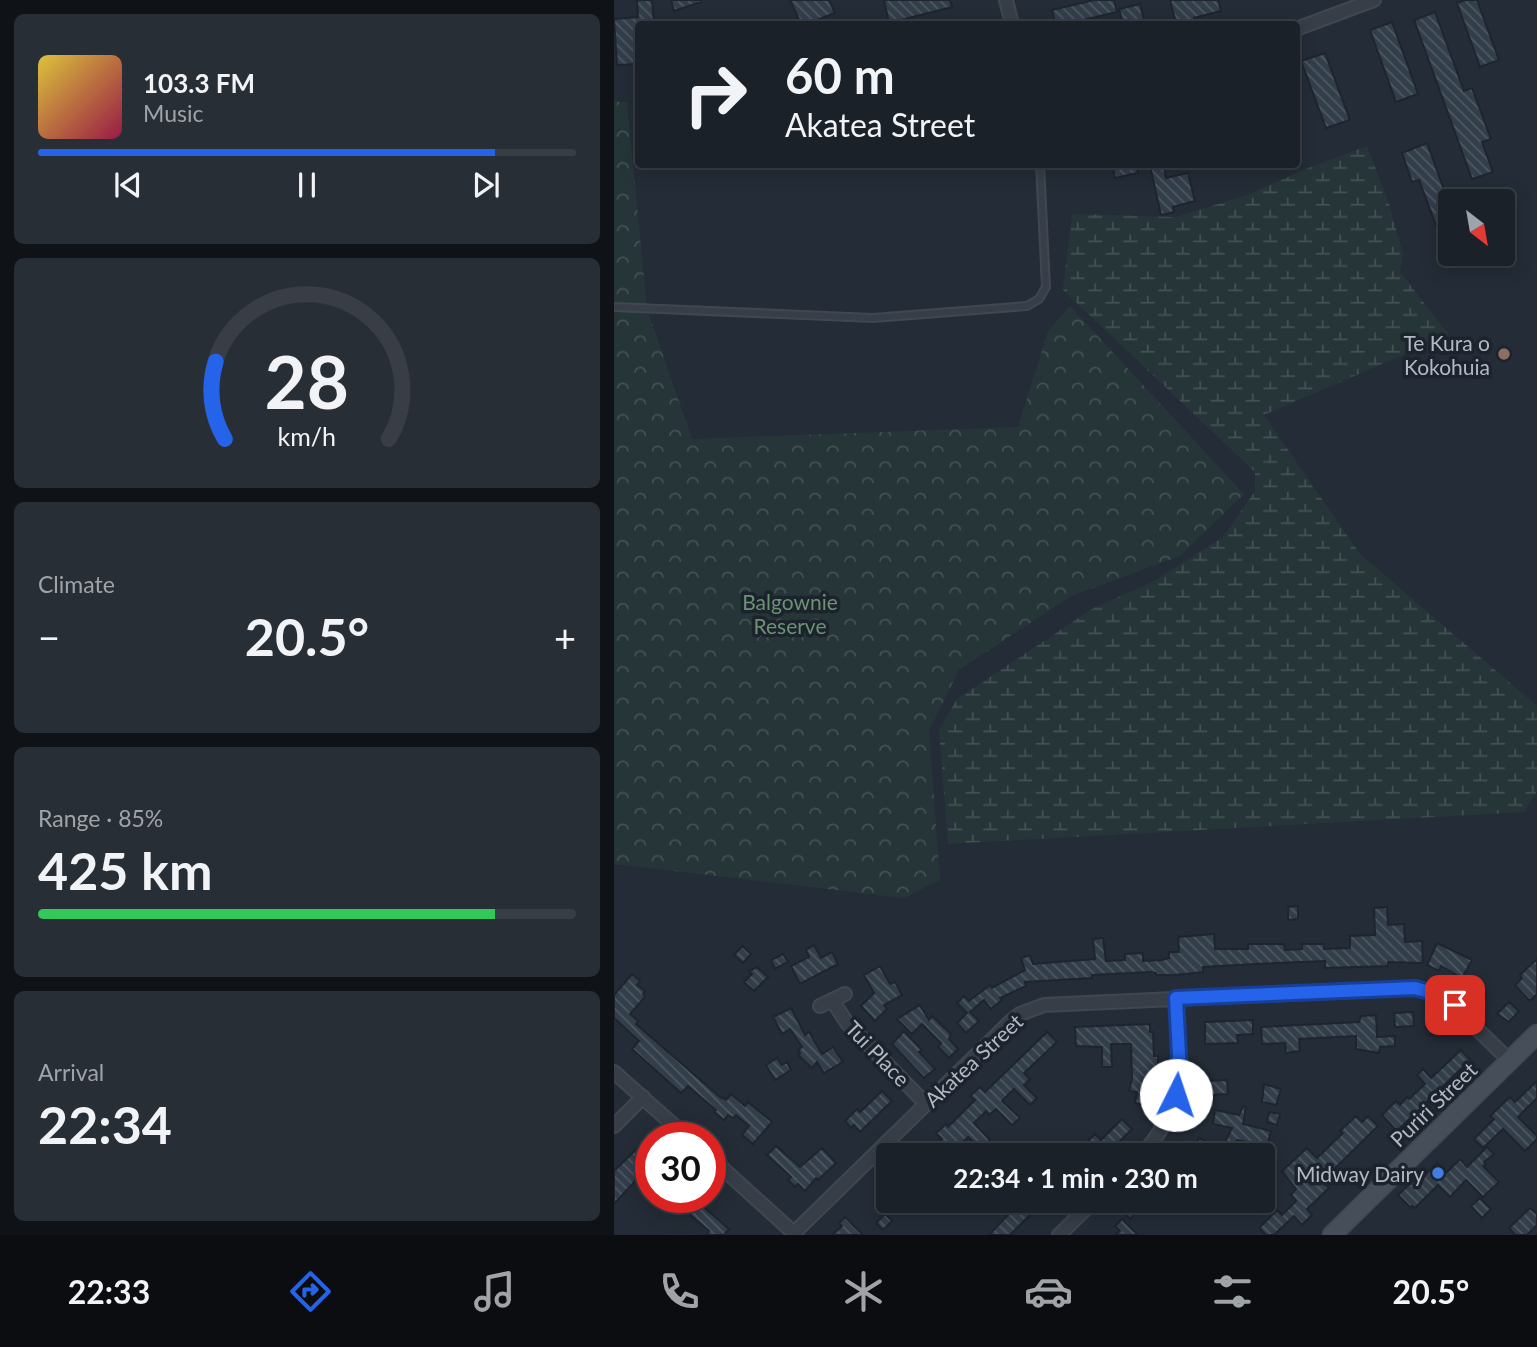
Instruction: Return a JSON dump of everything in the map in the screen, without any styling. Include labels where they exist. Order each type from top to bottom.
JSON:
[{"type":"main road","name":"Puriri Street","points":[[1332,1235],[1537,1034]]},
{"type":"street","points":[[1006,0],[1011,21]]},
{"type":"street","points":[[1300,28],[1374,0]]},
{"type":"street","name":"Akatea Street","points":[[795,1234],[1010,1022],[1032,1009],[1060,1002],[1396,988],[1432,991],[1455,1005],[1510,1060]]},
{"type":"street","name":"Tui Place","points":[[845,994],[826,1003],[926,1104]]},
{"type":"street","points":[[1152,1143],[1166,1124],[1180,1074],[1176,998]]},
{"type":"street","points":[[614,1072],[670,1122]]},
{"type":"street","points":[[614,1126],[643,1097]]},
{"type":"street","points":[[726,1171],[795,1234]]},
{"type":"street","points":[[1059,1235],[1082,1213]]},
{"type":"lane","points":[[614,307],[873,318],[1027,306],[1039,299],[1046,287],[1040,168]]},
{"type":"green space","name":"Balgownie Reserve","points":[[614,101],[627,103],[647,309],[692,439],[1018,427],[1048,331],[1070,306],[1244,494],[1180,556],[1071,596],[959,670],[929,731],[940,880],[904,898],[614,864]]},
{"type":"green space","points":[[1367,146],[1389,204],[1403,254],[1400,272],[1449,335],[1264,415],[1360,554],[1537,706],[1537,791],[1524,812],[948,844],[939,730],[957,699],[1092,609],[1154,581],[1223,537],[1255,491],[1255,472],[1063,290],[1072,214],[1176,217],[1250,194]]},
{"type":"building","points":[[637,0],[652,0],[654,21],[635,21],[635,64],[617,65],[614,19],[638,17]]},
{"type":"building","points":[[671,0],[701,0],[701,2],[674,11]]},
{"type":"building","points":[[790,0],[829,0],[835,13],[815,21],[800,21]]},
{"type":"building","points":[[884,0],[950,0],[952,7],[897,21],[889,21]]},
{"type":"building","points":[[1094,0],[1114,0],[1117,12],[1083,21],[1054,21],[1052,10]]},
{"type":"building","points":[[1170,0],[1218,0],[1221,11],[1194,18],[1195,21],[1175,21]]},
{"type":"building","points":[[1477,0],[1499,60],[1480,67],[1457,3]]},
{"type":"building","points":[[1140,4],[1144,21],[1122,21],[1119,9]]},
{"type":"building","points":[[1435,12],[1464,91],[1472,88],[1491,139],[1482,142],[1493,172],[1472,179],[1414,20]]},
{"type":"building","points":[[1392,22],[1418,94],[1396,102],[1370,30]]},
{"type":"building","points":[[1325,53],[1350,120],[1326,128],[1301,61]]},
{"type":"building","points":[[1427,143],[1444,189],[1438,189],[1438,231],[1419,180],[1412,182],[1402,153]]},
{"type":"building","points":[[1113,168],[1137,168],[1138,173],[1115,178]]},
{"type":"building","points":[[1150,168],[1164,168],[1166,178],[1188,173],[1195,201],[1173,207],[1174,212],[1161,215]]},
{"type":"building","points":[[1298,906],[1298,919],[1288,920],[1288,907]]},
{"type":"building","points":[[1387,907],[1388,925],[1404,924],[1405,942],[1422,941],[1423,963],[1388,962],[1388,966],[1325,968],[1325,961],[1255,964],[1203,967],[1203,972],[1175,975],[1156,975],[1151,972],[1025,982],[1026,986],[1000,998],[1002,1000],[991,1009],[984,1000],[970,1012],[979,1021],[966,1033],[957,1023],[967,1013],[957,1003],[964,996],[969,1001],[990,985],[992,988],[1025,970],[1021,958],[1030,955],[1033,964],[1095,959],[1093,939],[1103,938],[1106,961],[1125,960],[1125,954],[1143,953],[1143,961],[1162,960],[1169,958],[1169,952],[1179,952],[1178,937],[1214,934],[1215,949],[1248,949],[1248,944],[1284,944],[1285,950],[1302,949],[1302,944],[1324,944],[1324,949],[1350,948],[1350,936],[1375,935],[1374,908]]},
{"type":"building","points":[[1437,943],[1472,960],[1462,978],[1441,966],[1439,971],[1427,965]]},
{"type":"building","points":[[814,945],[821,958],[832,952],[838,964],[800,984],[791,966],[809,957],[806,950]]},
{"type":"building","points":[[742,946],[751,954],[743,963],[734,955]]},
{"type":"building","points":[[783,954],[788,962],[775,969],[771,960]]},
{"type":"building","points":[[1537,959],[1537,994],[1530,1001],[1515,985],[1522,978],[1520,975]]},
{"type":"building","points":[[880,966],[890,984],[895,982],[902,995],[884,1005],[887,1009],[875,1021],[861,1006],[874,993],[864,975]]},
{"type":"building","points":[[757,967],[768,977],[754,991],[744,982],[752,974],[749,971]]},
{"type":"building","points":[[632,974],[640,981],[637,985],[645,991],[645,997],[630,1014],[638,1021],[636,1024],[721,1098],[726,1100],[731,1094],[745,1106],[748,1102],[772,1122],[753,1144],[742,1135],[749,1126],[736,1115],[733,1118],[728,1115],[724,1120],[688,1086],[681,1093],[632,1049],[639,1041],[614,1018],[614,995]]},
{"type":"building","points":[[1509,1002],[1519,1011],[1509,1022],[1497,1014]]},
{"type":"building","points":[[920,1005],[929,1020],[932,1016],[951,1034],[949,1039],[958,1049],[949,1058],[938,1047],[941,1043],[922,1024],[912,1034],[897,1019]]},
{"type":"building","points":[[791,1008],[805,1035],[809,1032],[822,1054],[833,1047],[843,1062],[824,1073],[817,1062],[812,1068],[798,1055],[798,1050],[802,1047],[790,1029],[782,1034],[773,1017]]},
{"type":"building","points":[[1413,1012],[1414,1026],[1395,1027],[1394,1013]]},
{"type":"building","points":[[1376,1015],[1377,1037],[1395,1036],[1395,1046],[1380,1047],[1379,1053],[1356,1049],[1356,1036],[1299,1039],[1300,1051],[1286,1053],[1285,1043],[1262,1044],[1261,1027],[1359,1022],[1361,1016]]},
{"type":"building","points":[[1253,1020],[1253,1034],[1237,1035],[1238,1043],[1205,1044],[1205,1022]]},
{"type":"building","points":[[1150,1024],[1154,1056],[1158,1056],[1158,1074],[1150,1106],[1135,1103],[1137,1092],[1129,1091],[1132,1079],[1131,1044],[1111,1044],[1112,1067],[1102,1067],[1102,1047],[1076,1046],[1075,1027]]},
{"type":"building","points":[[904,1031],[935,1069],[924,1078],[892,1044]]},
{"type":"building","points":[[1047,1032],[1057,1042],[1024,1073],[1030,1079],[1024,1085],[1037,1098],[1030,1105],[1014,1089],[1002,1101],[1020,1118],[1012,1125],[996,1109],[989,1115],[986,1111],[974,1123],[990,1140],[989,1143],[975,1143],[968,1137],[962,1143],[938,1143],[942,1139],[936,1133],[946,1124],[948,1127],[975,1100],[970,1096],[980,1087],[985,1092]]},
{"type":"building","points":[[1461,1050],[1470,1060],[1397,1131],[1382,1115],[1396,1101],[1400,1105],[1425,1084],[1417,1075],[1423,1069],[1431,1078]]},
{"type":"building","points":[[777,1058],[782,1065],[787,1062],[791,1070],[775,1080],[766,1065]]},
{"type":"building","points":[[1227,1080],[1228,1094],[1205,1093],[1205,1081]]},
{"type":"building","points":[[1537,1081],[1537,1098],[1518,1117],[1537,1139],[1525,1151],[1503,1129],[1483,1148],[1474,1139],[1494,1119],[1490,1116],[1510,1097],[1515,1102]]},
{"type":"building","points":[[1264,1084],[1281,1089],[1276,1105],[1262,1102]]},
{"type":"building","points":[[882,1091],[892,1101],[860,1132],[854,1125],[851,1128],[845,1121],[857,1109],[860,1112]]},
{"type":"building","points":[[1243,1106],[1246,1107],[1243,1124],[1271,1131],[1268,1143],[1237,1140],[1236,1143],[1225,1142],[1232,1128],[1213,1124],[1215,1110],[1239,1115]]},
{"type":"building","points":[[1269,1112],[1280,1114],[1277,1125],[1267,1122]]},
{"type":"building","points":[[1356,1116],[1362,1122],[1368,1116],[1378,1126],[1322,1181],[1329,1188],[1307,1209],[1312,1215],[1302,1225],[1294,1216],[1274,1235],[1266,1235],[1259,1228],[1277,1210],[1282,1215],[1296,1201],[1291,1195],[1296,1189],[1282,1171],[1307,1148],[1317,1158],[1343,1133],[1340,1131]]},
{"type":"building","points":[[1122,1119],[1132,1129],[1118,1143],[1086,1143],[1095,1134],[1101,1140]]},
{"type":"building","points":[[1199,1138],[1210,1143],[1197,1143]]},
{"type":"building","points":[[776,1146],[800,1167],[822,1148],[836,1163],[818,1180],[816,1178],[805,1191],[798,1184],[795,1187],[788,1180],[791,1177],[767,1155]]},
{"type":"building","points":[[1487,1147],[1494,1154],[1483,1166],[1499,1182],[1483,1197],[1466,1180],[1450,1197],[1438,1185],[1415,1208],[1411,1208],[1398,1195],[1416,1178],[1419,1181],[1437,1163],[1447,1172],[1460,1159],[1467,1167]]},
{"type":"building","points":[[635,1151],[635,1181],[614,1204],[614,1171]]},
{"type":"building","points":[[1480,1198],[1491,1209],[1482,1218],[1471,1206]]},
{"type":"building","points":[[1530,1208],[1537,1214],[1537,1225],[1527,1235],[1515,1235],[1509,1228]]},
{"type":"building","points":[[688,1213],[710,1213],[729,1229],[724,1235],[706,1235],[709,1231]]},
{"type":"building","points":[[1010,1213],[1032,1213],[1010,1235],[989,1235]]},
{"type":"building","points":[[1124,1213],[1136,1213],[1130,1219]]},
{"type":"building","points":[[885,1214],[892,1221],[883,1230],[876,1223]]},
{"type":"building","points":[[845,1217],[863,1235],[832,1235],[842,1226],[839,1223]]},
{"type":"building","points":[[1122,1219],[1138,1235],[1115,1235],[1120,1231],[1115,1226]]},
{"type":"place","name":"Te Kura o Kokohuia","points":[[1504,354]]},
{"type":"place","name":"Midway Dairy","points":[[1438,1173]]},
{"type":"route","points":[[1176,1095],[1180,1074],[1176,998],[1415,988],[1432,991],[1455,1005]]}]
